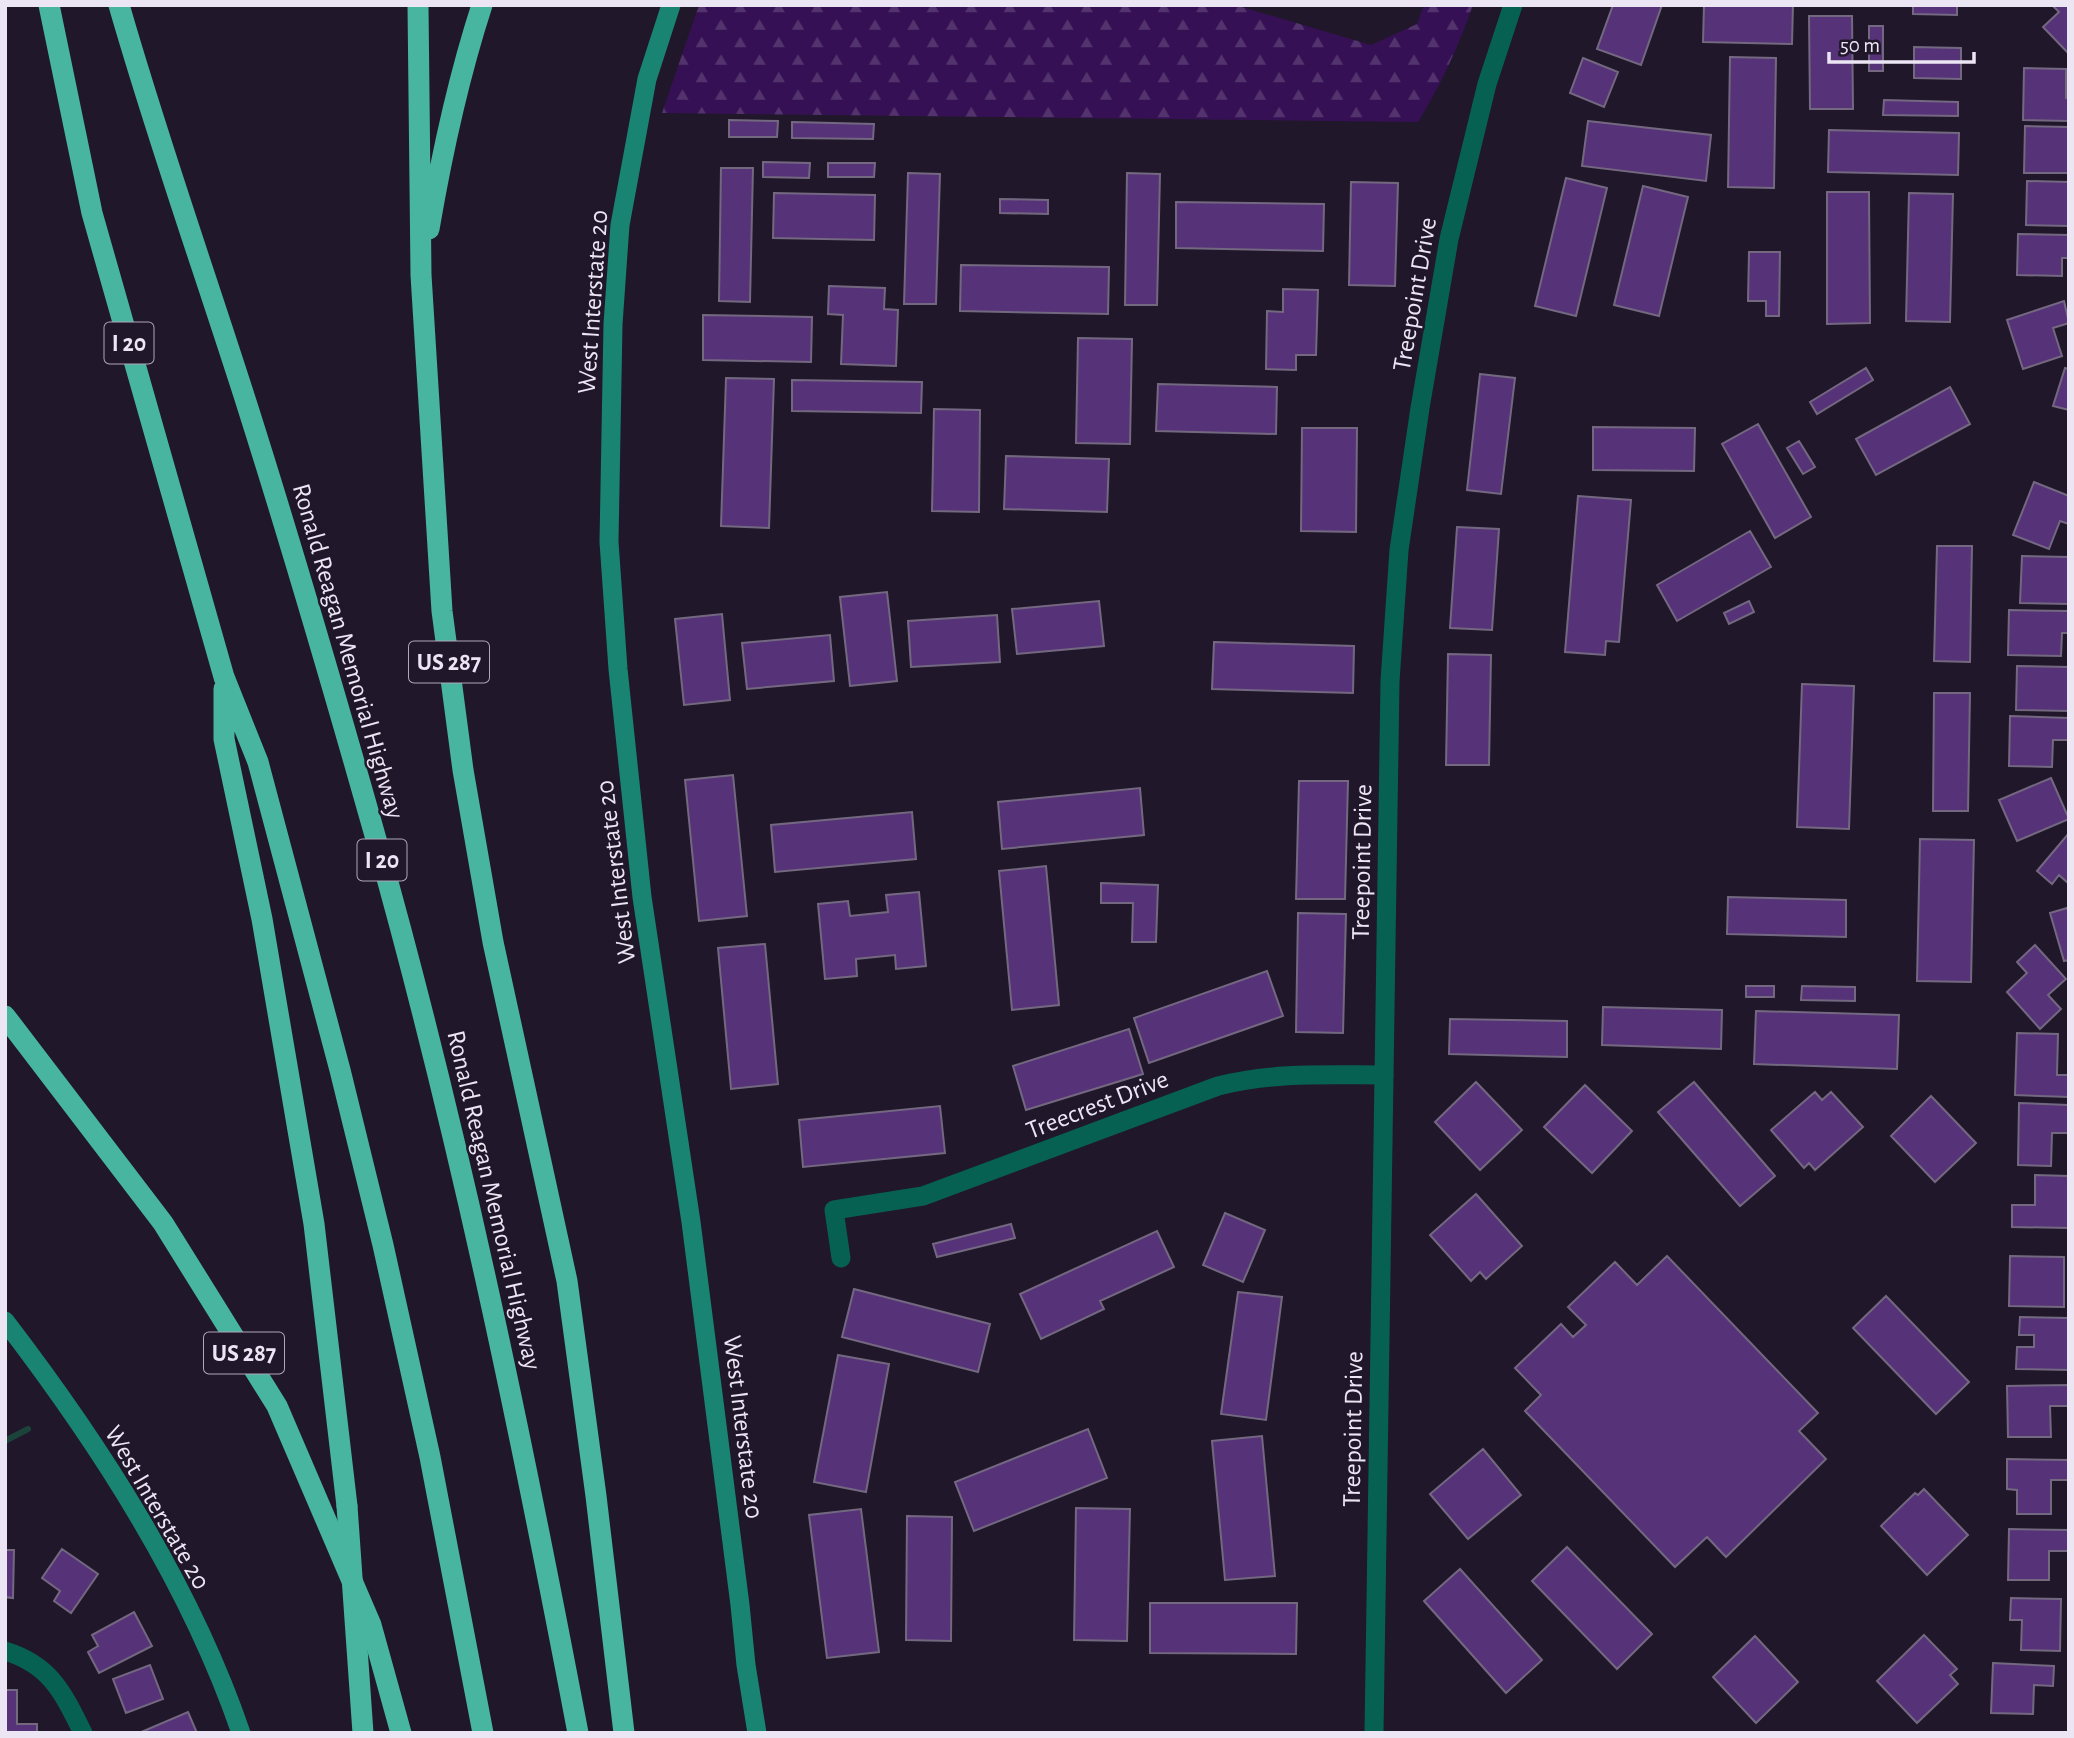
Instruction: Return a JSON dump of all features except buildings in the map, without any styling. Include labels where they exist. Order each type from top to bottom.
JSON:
[{"type":"highway","name":"I 20","points":[[49,5],[92,213],[224,677],[258,762],[350,1110],[430,1457],[483,1733]]},
{"type":"highway","name":"Ronald Reagan Memorial Highway","points":[[119,5],[141,81],[248,410],[381,857],[433,1053],[501,1345],[578,1733]]},
{"type":"highway","name":"US 287","points":[[418,5],[421,275],[442,611],[463,769],[493,942],[567,1281],[624,1733]]},
{"type":"highway","points":[[421,275],[445,142],[464,62],[482,5]]},
{"type":"highway","points":[[224,677],[224,739],[262,919],[314,1224],[347,1506],[363,1733]]},
{"type":"highway","name":"US 287","points":[[5,1016],[163,1223],[277,1406],[371,1625],[401,1733]]},
{"type":"main road","name":"West Interstate 20","points":[[671,5],[647,79],[620,225],[612,324],[609,542],[618,669],[642,897],[691,1222],[746,1665],[757,1733]]},
{"type":"main road","name":"West Interstate 20","points":[[5,1321],[60,1392],[131,1503],[225,1686],[241,1733]]},
{"type":"street","name":"Treepoint Drive","points":[[1374,1733],[1390,681],[1399,550],[1449,239],[1487,84],[1513,5]]},
{"type":"street","name":"Treecrest Drive","points":[[841,1258],[834,1210],[923,1196],[1218,1086],[1253,1077],[1384,1075]]},
{"type":"street","points":[[5,1651],[38,1665],[49,1676],[61,1690],[83,1733]]},
{"type":"green space","points":[[699,5],[1235,5],[1371,45],[1417,24],[1424,5],[1473,5],[1448,65],[1418,122],[662,113]]},
{"type":"waterway","points":[[5,1441],[28,1429]]}]
